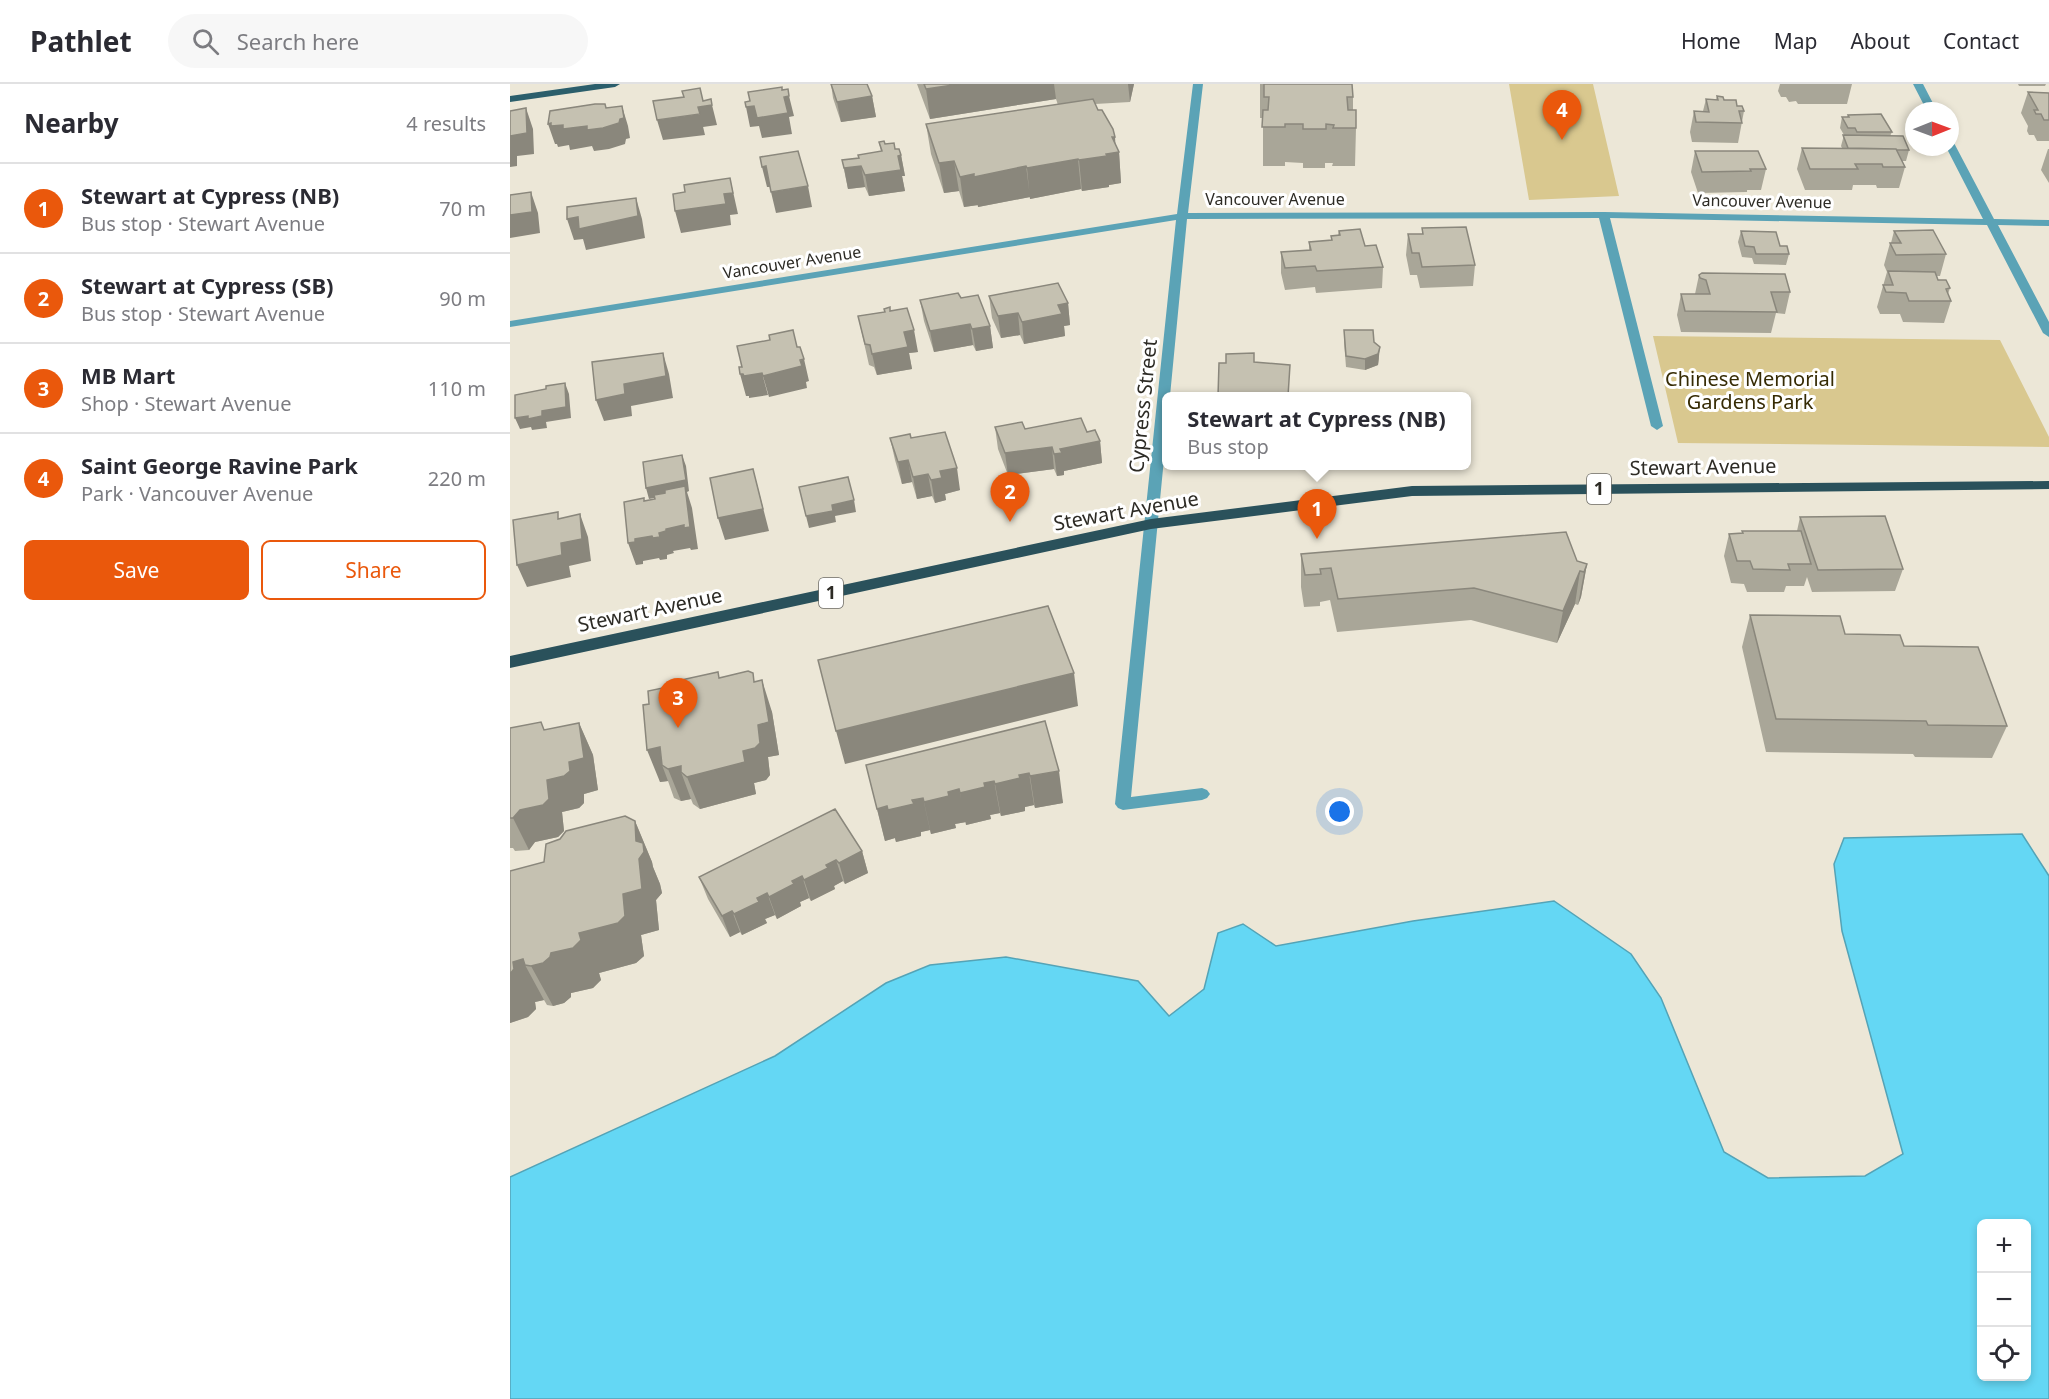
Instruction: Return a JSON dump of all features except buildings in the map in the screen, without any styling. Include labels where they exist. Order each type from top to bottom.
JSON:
[{"type":"highway","name":"Stewart Avenue","points":[[510,662],[1151,524],[1412,491],[2049,485]]},
{"type":"main road","points":[[510,99],[615,84]]},
{"type":"street","name":"Cypress Street","points":[[1164,392],[1198,84]]},
{"type":"street","points":[[1918,84],[1927,102]]},
{"type":"street","points":[[1956,156],[2049,333]]},
{"type":"street","name":"Vancouver Avenue","points":[[510,324],[1182,216],[1604,215],[2049,223]]},
{"type":"street","points":[[1604,215],[1657,426]]},
{"type":"street","name":"Cypress Street","points":[[1162,415],[1123,804],[1202,794]]},
{"type":"green space","points":[[1509,84],[1593,84],[1619,196],[1529,200]]},
{"type":"green space","name":"Chinese Memorial Gardens Park","points":[[1653,336],[2000,340],[2049,437],[2049,447],[1678,443]]},
{"type":"water","points":[[2022,834],[2049,876],[2049,1399],[510,1399],[510,1177],[775,1056],[886,983],[930,965],[1006,957],[1138,981],[1169,1016],[1204,989],[1218,933],[1243,924],[1276,946],[1413,921],[1554,901],[1631,954],[1661,998],[1724,1152],[1768,1178],[1865,1176],[1903,1154],[1842,931],[1834,864],[1844,838]]},
{"type":"place","name":"Saint George Ravine Park","points":[[1562,140]]},
{"type":"place","name":"Stewart at Cypress (SB)","points":[[1010,522]]},
{"type":"place","name":"Stewart at Cypress (NB)","points":[[1317,539]]},
{"type":"place","name":"MB Mart","points":[[678,728]]}]
